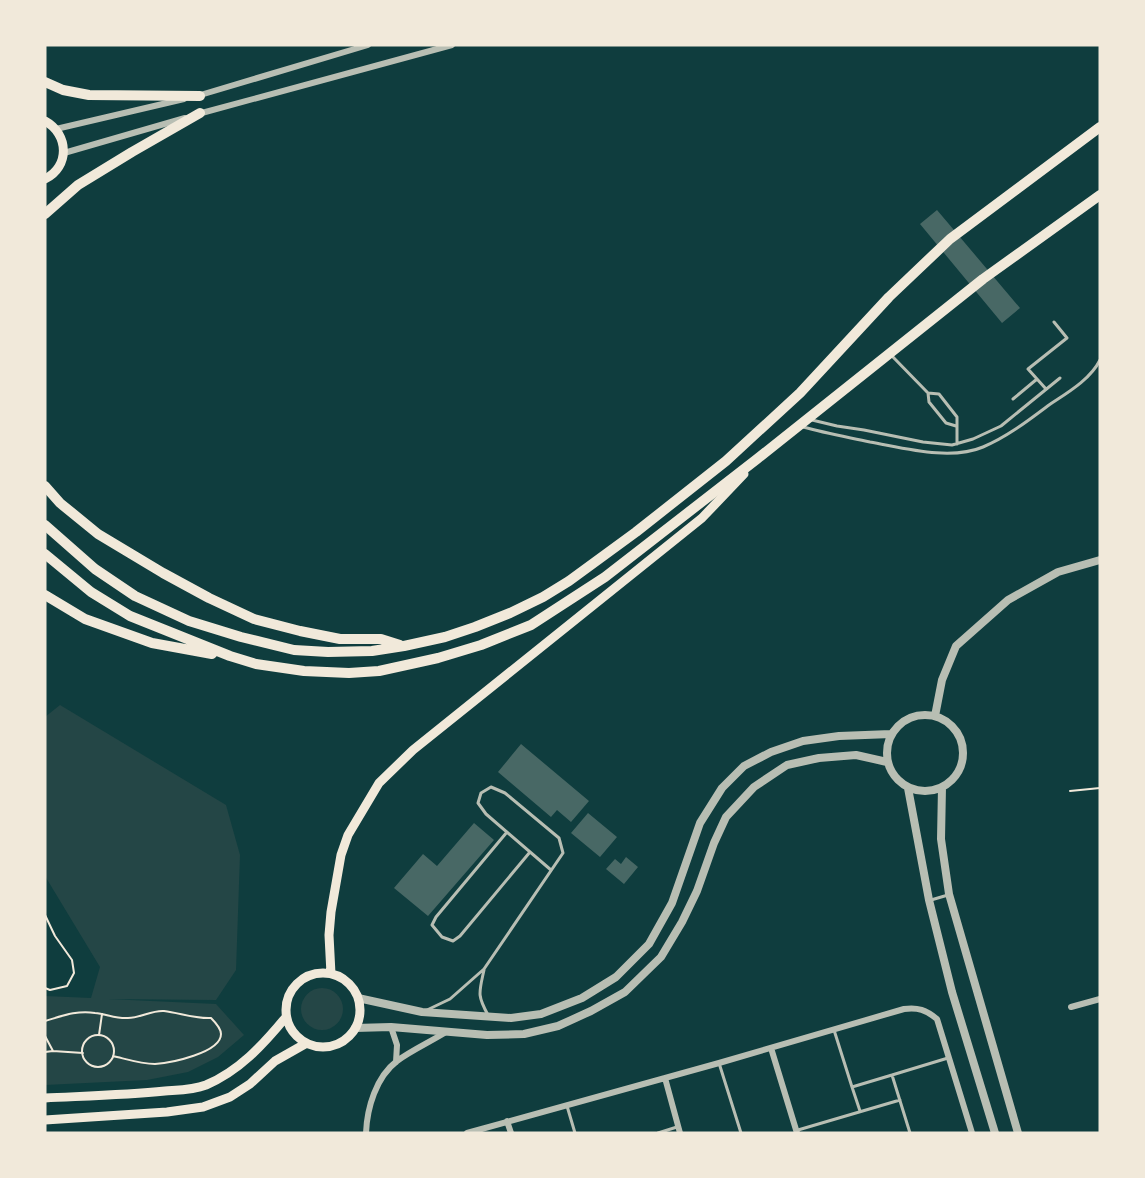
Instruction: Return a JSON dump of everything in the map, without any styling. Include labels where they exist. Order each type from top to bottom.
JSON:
[{"type":"highway","points":[[45,82],[63,90],[89,95],[200,96]]},
{"type":"highway","points":[[45,214],[78,185],[200,113]]},
{"type":"highway","points":[[45,525],[95,569],[135,596],[189,621],[294,650],[372,651],[445,637],[475,627],[543,597],[569,581],[726,461],[800,393],[889,297],[950,239],[1100,127]]},
{"type":"highway","points":[[45,555],[91,592],[130,616],[256,664],[304,671],[349,673],[389,669],[481,645],[531,625],[605,577],[758,459],[983,279],[1100,195]]},
{"type":"highway","points":[[45,486],[60,503],[98,534],[163,573],[254,619],[300,632],[340,639],[381,639],[404,646]]},
{"type":"highway","points":[[45,595],[85,619],[152,643],[230,656]]},
{"type":"main road","points":[[45,121],[61,136],[64,153],[62,163],[45,179]]},
{"type":"main road","points":[[331,974],[329,935],[341,855],[348,835],[379,783],[413,750],[702,518],[758,459]]},
{"type":"main road","points":[[331,974],[348,982],[354,990],[360,1008],[359,1019],[348,1038],[339,1044],[328,1047],[305,1044],[289,1028],[285,1007],[288,997],[293,988],[309,975],[331,974]]},
{"type":"main road","points":[[45,1098],[145,1093],[202,1086],[246,1060],[286,1017]]},
{"type":"main road","points":[[45,1120],[167,1113],[203,1107],[230,1097],[250,1084],[275,1061],[305,1044]]},
{"type":"street","points":[[56,129],[200,96],[368,45]]},
{"type":"street","points":[[64,153],[200,113],[452,45]]},
{"type":"street","points":[[935,716],[942,680],[956,646],[1008,600],[1058,573],[1100,560]]},
{"type":"street","points":[[922,714],[946,720],[961,738],[963,760],[959,771],[952,780],[931,791],[908,788],[899,781],[887,762],[887,743],[891,734],[899,724],[910,717],[922,714]]},
{"type":"street","points":[[358,998],[422,1012],[511,1018],[541,1014],[582,998],[616,977],[649,944],[672,903],[700,823],[722,788],[744,766],[771,752],[803,741],[839,736],[891,734]]},
{"type":"street","points":[[355,1028],[391,1027],[487,1035],[524,1034],[558,1026],[591,1011],[625,992],[661,957],[697,891],[726,817],[754,787],[786,765],[819,758],[856,755],[887,762]]},
{"type":"street","points":[[942,787],[941,838],[949,894],[1018,1133]]},
{"type":"street","points":[[908,788],[929,900],[952,992],[995,1133]]},
{"type":"street","points":[[1071,1007],[1100,999]]},
{"type":"street","points":[[467,1133],[916,1007],[927,1011],[937,1019],[972,1133]]},
{"type":"street","points":[[391,1027],[397,1045],[396,1062]]},
{"type":"street","points":[[365,1132],[374,1092],[383,1077],[396,1062],[446,1032]]},
{"type":"street","points":[[771,1048],[796,1132]]},
{"type":"street","points":[[665,1078],[680,1130]]},
{"type":"street","points":[[507,1121],[511,1133]]},
{"type":"lane","points":[[1046,390],[1028,369],[1067,338],[1054,322]]},
{"type":"lane","points":[[889,353],[928,393],[939,394],[957,417],[957,444]]},
{"type":"lane","points":[[802,422],[828,434],[937,454],[958,453],[982,448],[1010,433],[1070,391],[1095,370],[1100,360]]},
{"type":"lane","points":[[802,422],[952,445],[973,439],[1001,426],[1060,378]]},
{"type":"lane","points":[[1013,399],[1037,379]]},
{"type":"lane","points":[[928,393],[928,402],[946,423],[956,426]]},
{"type":"lane","points":[[422,1012],[450,999],[484,969],[563,853],[559,838],[505,793],[491,787],[481,793],[478,803],[486,814],[551,870]]},
{"type":"lane","points":[[507,832],[436,916],[432,925],[441,937],[453,941],[460,936],[530,852]]},
{"type":"lane","points":[[929,900],[949,894]]},
{"type":"lane","points":[[484,969],[480,1000],[489,1017]]},
{"type":"lane","points":[[834,1030],[860,1111]]},
{"type":"lane","points":[[852,1087],[950,1057]]},
{"type":"lane","points":[[719,1063],[741,1133]]},
{"type":"lane","points":[[892,1075],[910,1133]]},
{"type":"lane","points":[[796,1132],[900,1100]]},
{"type":"lane","points":[[567,1105],[575,1133]]},
{"type":"lane","points":[[658,1133],[680,1130]]},
{"type":"path","points":[[1070,791],[1100,788]]},
{"type":"path","points":[[45,915],[55,936],[72,960],[74,973],[67,986],[50,990],[45,988]]},
{"type":"path","points":[[45,1021],[76,1012],[135,1018],[165,1011],[202,1019],[211,1018],[220,1029],[219,1040],[210,1048],[173,1062],[153,1064],[113,1056]]},
{"type":"path","points":[[99,1035],[102,1014]]},
{"type":"path","points":[[99,1035],[109,1039],[112,1043],[113,1056],[109,1063],[95,1066],[87,1062],[83,1053],[85,1043],[93,1036],[99,1035]]},
{"type":"path","points":[[45,1036],[53,1051]]},
{"type":"path","points":[[45,1052],[83,1053]]},
{"type":"shaded area","points":[[60,705],[226,805],[240,855],[236,970],[216,1000],[108,999],[216,1004],[244,1035],[218,1057],[188,1072],[147,1080],[45,1085],[45,996],[91,998],[100,967],[45,876],[45,717]]},
{"type":"shaded area","points":[[322,988],[337,994],[343,1009],[337,1024],[322,1030],[307,1024],[301,1009],[307,994]]},
{"type":"building","points":[[937,210],[1020,308],[1002,323],[920,224]]},
{"type":"building","points":[[521,744],[589,801],[571,822],[557,810],[551,817],[498,772]]},
{"type":"building","points":[[588,813],[617,837],[600,857],[571,833]]},
{"type":"building","points":[[474,823],[494,840],[428,916],[394,888],[423,854],[437,866]]},
{"type":"building","points":[[626,857],[638,867],[624,884],[606,869],[615,859],[621,864]]}]
